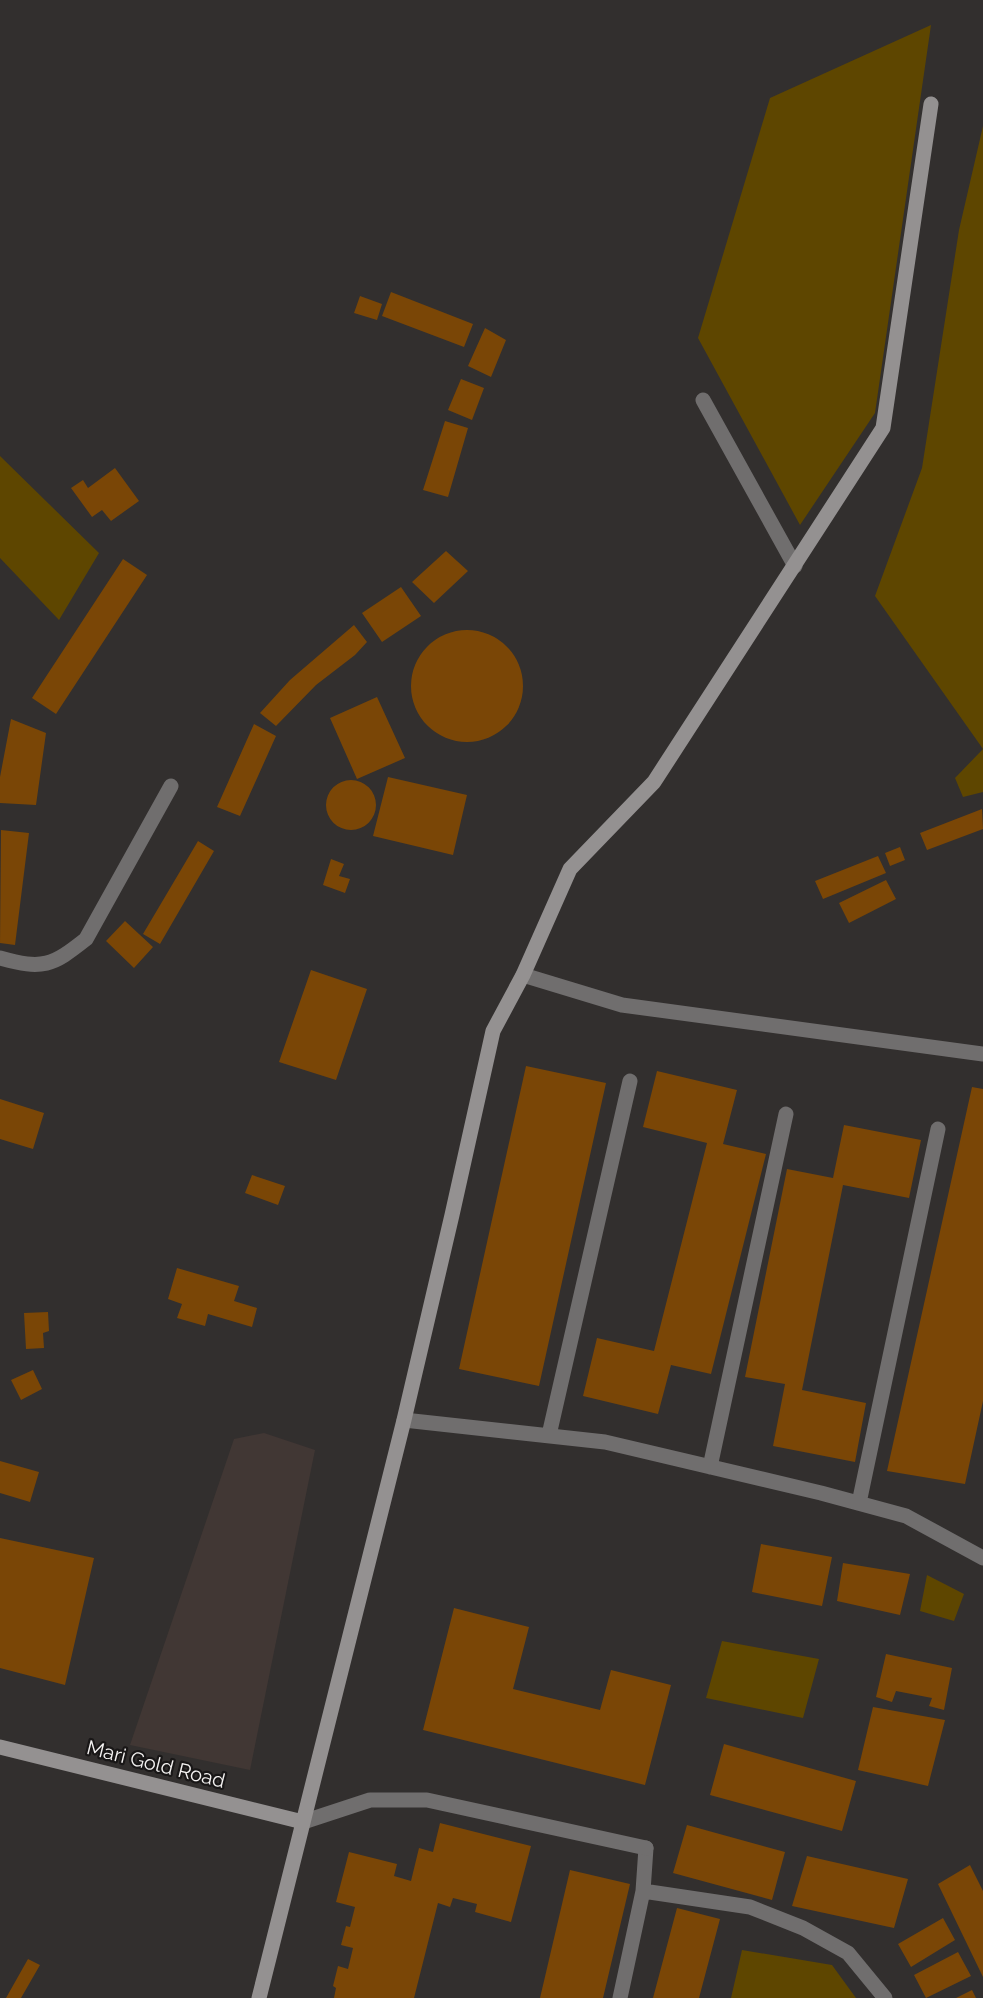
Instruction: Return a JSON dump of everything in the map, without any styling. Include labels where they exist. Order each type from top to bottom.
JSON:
[{"type":"street","points":[[258,1998],[404,1419],[493,1031],[523,975],[570,869],[654,782],[883,428],[931,104]]},
{"type":"street","points":[[703,400],[795,566]]},
{"type":"street","points":[[0,958],[21,964],[43,965],[66,955],[86,939],[171,786]]},
{"type":"street","points":[[523,975],[622,1005],[983,1054]]},
{"type":"street","points":[[549,1436],[630,1081]]},
{"type":"street","points":[[710,1467],[786,1114]]},
{"type":"street","points":[[859,1503],[938,1129]]},
{"type":"street","points":[[404,1419],[605,1442],[710,1467],[906,1516],[983,1558]]},
{"type":"street","name":"Mari Gold Road","points":[[0,1747],[303,1822]]},
{"type":"street","points":[[303,1822],[370,1800],[428,1800],[646,1848],[643,1891],[620,1998]]},
{"type":"street","points":[[643,1891],[750,1907],[803,1928],[848,1953],[885,1998]]},
{"type":"shaded area","points":[[931,25],[875,413],[800,525],[698,338],[770,98]]},
{"type":"shaded area","points":[[983,126],[983,749],[875,596],[922,468],[959,230]]},
{"type":"shaded area","points":[[0,456],[99,553],[59,620],[0,558]]},
{"type":"shaded area","points":[[983,749],[983,792],[963,797],[955,778]]},
{"type":"shaded area","points":[[264,1433],[315,1450],[250,1770],[130,1745],[234,1439]]},
{"type":"shaded area","points":[[927,1575],[964,1594],[954,1621],[920,1611]]},
{"type":"shaded area","points":[[722,1641],[819,1659],[803,1718],[706,1698]]},
{"type":"shaded area","points":[[742,1950],[832,1965],[856,1998],[731,1998]]},
{"type":"building","points":[[391,292],[473,324],[464,347],[382,316]]},
{"type":"building","points":[[360,296],[382,304],[377,320],[354,313]]},
{"type":"building","points":[[485,328],[506,340],[491,377],[468,366]]},
{"type":"building","points":[[461,379],[484,388],[472,420],[448,410]]},
{"type":"building","points":[[445,421],[468,428],[448,497],[423,490]]},
{"type":"building","points":[[115,468],[139,501],[111,521],[102,510],[92,517],[71,488],[83,480],[88,488]]},
{"type":"building","points":[[446,551],[468,571],[434,603],[412,582]]},
{"type":"building","points":[[123,559],[147,575],[56,714],[32,698]]},
{"type":"building","points":[[401,587],[421,616],[382,642],[362,613]]},
{"type":"building","points":[[354,625],[367,642],[355,655],[316,685],[276,726],[260,713],[290,680]]},
{"type":"building","points":[[467,630],[488,635],[506,647],[518,665],[523,686],[518,707],[506,725],[488,737],[467,742],[446,737],[428,725],[416,707],[411,686],[416,665],[428,647],[446,635]]},
{"type":"building","points":[[377,697],[405,758],[357,779],[330,718]]},
{"type":"building","points":[[11,719],[46,733],[36,805],[0,803],[0,777]]},
{"type":"building","points":[[254,724],[276,736],[240,816],[217,807]]},
{"type":"building","points":[[388,777],[467,795],[453,855],[373,836]]},
{"type":"building","points":[[346,780],[356,780],[369,787],[376,800],[376,810],[369,823],[356,830],[346,830],[337,826],[330,819],[326,810],[326,800],[330,791],[337,784]]},
{"type":"building","points":[[982,809],[983,829],[927,850],[920,833]]},
{"type":"building","points":[[1,830],[29,833],[15,945],[0,943]]},
{"type":"building","points":[[198,841],[214,851],[160,944],[143,934]]},
{"type":"building","points":[[900,847],[905,860],[890,866],[885,853]]},
{"type":"building","points":[[878,856],[886,873],[823,899],[815,881]]},
{"type":"building","points":[[331,859],[344,864],[339,876],[350,879],[345,893],[323,885]]},
{"type":"building","points":[[886,880],[896,899],[849,923],[839,903]]},
{"type":"building","points":[[125,921],[153,947],[134,968],[106,941]]},
{"type":"building","points":[[311,970],[367,989],[336,1080],[279,1062]]},
{"type":"building","points":[[526,1066],[606,1083],[539,1386],[459,1369]]},
{"type":"building","points":[[657,1071],[737,1090],[723,1144],[766,1154],[711,1374],[671,1365],[658,1414],[583,1396],[597,1338],[654,1351],[707,1143],[643,1127]]},
{"type":"building","points":[[972,1087],[983,1089],[983,1401],[965,1484],[887,1471]]},
{"type":"building","points":[[0,1099],[44,1113],[33,1149],[0,1139]]},
{"type":"building","points":[[844,1125],[921,1140],[909,1198],[843,1185],[802,1390],[866,1403],[855,1462],[773,1446],[785,1384],[745,1377],[787,1169],[833,1178]]},
{"type":"building","points":[[252,1175],[285,1186],[278,1205],[245,1193]]},
{"type":"building","points":[[177,1268],[239,1286],[234,1301],[257,1308],[252,1327],[208,1314],[205,1326],[177,1318],[182,1304],[168,1299]]},
{"type":"building","points":[[48,1312],[49,1331],[43,1333],[44,1348],[26,1349],[24,1313]]},
{"type":"building","points":[[33,1370],[42,1389],[21,1400],[11,1380]]},
{"type":"building","points":[[0,1461],[39,1472],[30,1502],[0,1493]]},
{"type":"building","points":[[0,1538],[94,1558],[65,1685],[0,1668]]},
{"type":"building","points":[[761,1544],[832,1557],[822,1606],[752,1592]]},
{"type":"building","points":[[843,1563],[910,1574],[900,1615],[837,1601]]},
{"type":"building","points":[[454,1608],[529,1627],[513,1689],[600,1710],[611,1670],[671,1685],[645,1785],[423,1730]]},
{"type":"building","points":[[886,1654],[952,1668],[944,1710],[929,1706],[932,1698],[896,1691],[892,1702],[876,1697]]},
{"type":"building","points":[[873,1707],[945,1720],[928,1786],[858,1770]]},
{"type":"building","points":[[724,1744],[856,1781],[842,1831],[710,1795]]},
{"type":"building","points":[[440,1823],[531,1846],[511,1922],[475,1912],[477,1904],[453,1898],[450,1907],[438,1903],[414,1998],[334,1998],[336,1988],[333,1986],[338,1966],[348,1969],[353,1948],[341,1945],[346,1926],[350,1927],[355,1907],[336,1902],[349,1852],[397,1864],[394,1876],[411,1881],[419,1848],[433,1852]]},
{"type":"building","points":[[687,1825],[785,1852],[772,1900],[673,1873]]},
{"type":"building","points":[[807,1856],[908,1879],[894,1928],[792,1906]]},
{"type":"building","points":[[970,1865],[983,1891],[983,1977],[938,1884]]},
{"type":"building","points":[[570,1870],[630,1884],[603,1998],[540,1998]]},
{"type":"building","points":[[677,1908],[720,1919],[699,1998],[653,1998]]},
{"type":"building","points":[[943,1918],[955,1940],[911,1967],[898,1944]]},
{"type":"building","points":[[958,1952],[971,1976],[926,1998],[914,1975]]},
{"type":"building","points":[[28,1959],[40,1965],[21,1998],[6,1998]]},
{"type":"building","points":[[972,1990],[976,1998],[956,1998]]}]
